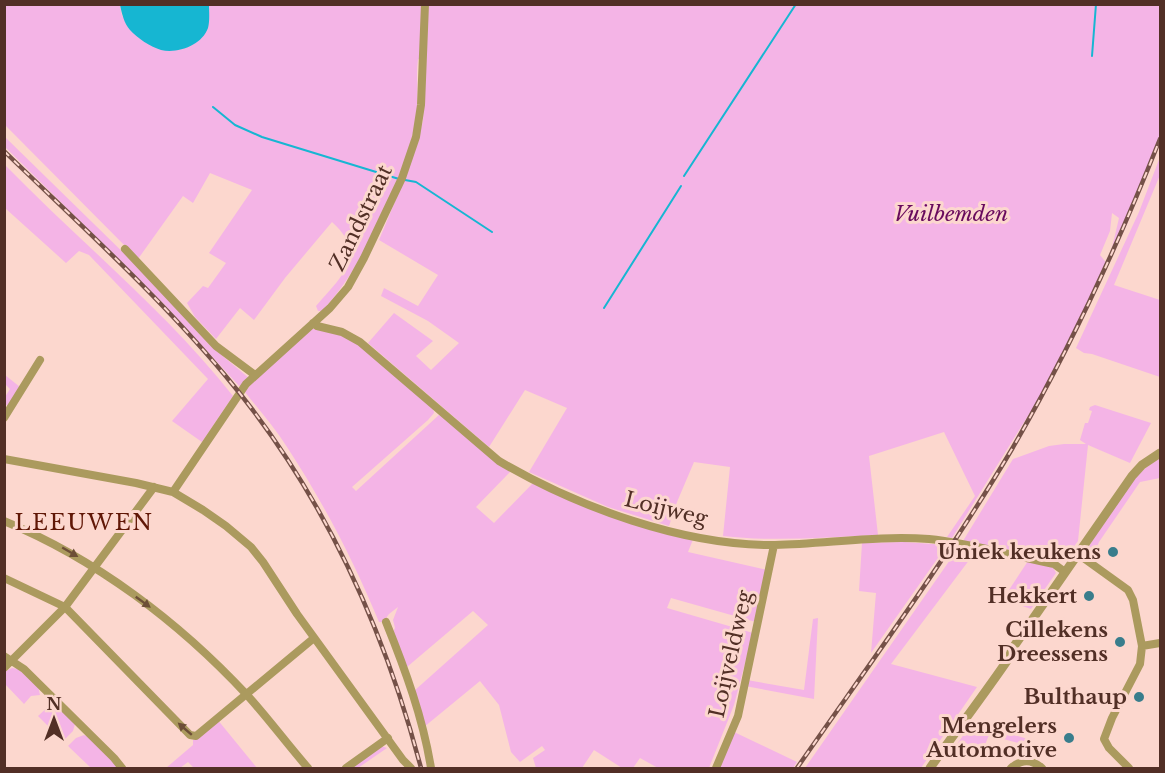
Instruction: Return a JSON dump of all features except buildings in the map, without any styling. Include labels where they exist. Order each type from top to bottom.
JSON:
[{"type":"street","name":"Zandstraat","points":[[173,492],[240,393],[255,375],[330,308],[348,287],[356,273],[410,157],[419,123],[425,4]]},
{"type":"street","points":[[125,249],[216,346],[255,375]]},
{"type":"street","name":"Loijweg","points":[[313,323],[342,332],[360,342],[499,461],[525,476],[640,524],[700,537],[774,545],[879,538],[926,539],[978,547],[1054,564],[1065,572]]},
{"type":"street","points":[[4,418],[40,360]]},
{"type":"street","points":[[930,768],[961,723],[976,706],[1009,658],[1012,649],[1132,476],[1142,465],[1161,453]]},
{"type":"street","points":[[4,459],[173,492],[211,515],[251,547],[314,638],[411,768]]},
{"type":"street","points":[[4,668],[8,658],[66,607],[154,487]]},
{"type":"street","points":[[4,520],[57,545],[96,567],[156,611],[202,651],[247,695],[308,768]]},
{"type":"street","name":"Loijveldweg","points":[[716,768],[738,716],[774,545]]},
{"type":"street","points":[[1078,554],[1128,590],[1133,600],[1142,646],[1140,664],[1112,717],[1104,739],[1109,748],[1129,768]]},
{"type":"street","points":[[4,578],[66,607],[190,735],[196,736],[314,638]]},
{"type":"street","points":[[386,622],[404,665],[431,768]]},
{"type":"street","points":[[1142,646],[1161,643]]},
{"type":"street","points":[[8,658],[24,669],[122,768]]},
{"type":"street","points":[[346,768],[388,738]]},
{"type":"street","points":[[1011,768],[1026,760],[1042,768]]},
{"type":"green space","points":[[4,5],[120,5],[122,16],[161,50],[178,50],[191,46],[209,5],[423,5],[420,60],[418,59],[417,66],[417,111],[403,166],[393,193],[367,247],[337,294],[322,311],[318,311],[316,306],[341,276],[350,256],[343,234],[332,222],[285,278],[254,320],[240,308],[216,339],[195,317],[187,303],[203,286],[208,288],[226,263],[209,253],[252,190],[210,173],[193,203],[183,196],[138,259],[5,125]]},
{"type":"green space","name":"Vuilbemden","points":[[428,5],[1160,5],[1160,141],[1127,224],[1108,264],[1119,218],[1112,213],[1110,231],[1100,255],[1108,265],[1077,330],[1044,390],[952,538],[947,537],[975,496],[944,432],[869,456],[878,535],[801,539],[723,536],[730,467],[694,462],[669,526],[608,507],[529,472],[567,408],[525,390],[489,447],[368,343],[394,313],[433,341],[416,356],[431,370],[459,343],[428,321],[381,296],[384,288],[418,306],[438,275],[379,240],[409,168],[423,121]]},
{"type":"green space","points":[[4,136],[138,267],[224,357],[250,379],[240,387],[166,306],[5,147]]},
{"type":"green space","points":[[1160,157],[1160,175],[1114,285],[1160,300],[1160,377],[1084,353],[1076,348],[1139,212]]},
{"type":"green space","points":[[5,165],[180,335],[233,396],[202,442],[172,421],[208,379],[89,255],[79,251],[66,263],[5,208]]},
{"type":"green space","points":[[310,329],[326,330],[359,345],[376,357],[433,408],[434,413],[428,420],[352,487],[356,491],[440,414],[511,471],[476,507],[494,523],[534,482],[619,518],[694,537],[688,552],[767,570],[756,622],[671,598],[667,608],[753,633],[734,705],[709,768],[658,768],[640,758],[633,768],[622,768],[594,750],[582,768],[536,768],[533,758],[545,750],[542,746],[520,762],[511,752],[499,705],[480,681],[424,727],[414,691],[488,625],[473,611],[407,667],[393,632],[395,628],[393,620],[398,607],[383,622],[379,622],[348,554],[313,489],[282,440],[245,392],[256,378]]},
{"type":"green space","points":[[5,375],[20,387],[8,406],[4,403],[10,389],[5,384]]},
{"type":"green space","points":[[1095,405],[1151,423],[1130,463],[1088,445],[1078,541],[1065,559],[963,541],[1013,459],[1049,446],[1086,444],[1080,440],[1085,423],[1088,423],[1092,411],[1089,410],[1090,407]]},
{"type":"green space","points":[[1160,458],[1160,478],[1140,482],[1099,542],[1093,556],[1089,546],[1111,510],[1138,475]]},
{"type":"green space","points":[[904,542],[947,545],[871,653],[876,593],[859,591],[862,543]]},
{"type":"green space","points":[[959,547],[976,551],[891,664],[977,687],[921,768],[805,768]]},
{"type":"green space","points":[[1028,561],[1052,566],[1056,573],[1031,609],[1003,599]]},
{"type":"green space","points":[[818,618],[814,699],[745,686],[747,680],[804,690],[813,619]]},
{"type":"green space","points":[[12,668],[18,669],[38,686],[40,695],[31,696],[24,704],[5,684],[4,672]]},
{"type":"green space","points":[[55,705],[75,724],[73,731],[63,741],[38,716],[49,706]]},
{"type":"green space","points":[[217,719],[257,768],[194,768],[188,762],[180,768],[166,768],[193,745],[193,740]]},
{"type":"green space","points":[[972,723],[1028,739],[1022,744],[989,735],[980,757],[957,744]]},
{"type":"green space","points":[[734,732],[797,762],[793,768],[719,768]]},
{"type":"green space","points":[[84,735],[91,738],[121,768],[91,768],[68,746],[76,738]]},
{"type":"green space","points":[[381,746],[387,748],[358,768],[351,768]]},
{"type":"water","points":[[120,5],[209,5],[208,28],[201,39],[189,47],[175,51],[161,50],[144,42],[130,30]]},
{"type":"waterway","points":[[684,176],[796,4]]},
{"type":"waterway","points":[[1092,56],[1096,4]]},
{"type":"waterway","points":[[213,107],[235,125],[262,137],[399,179]]},
{"type":"waterway","points":[[405,180],[416,182],[492,232]]},
{"type":"waterway","points":[[604,308],[681,186]]},
{"type":"railway","points":[[797,768],[935,571],[1012,449],[1054,373],[1092,296],[1160,139]]},
{"type":"railway","points":[[4,151],[172,316],[224,374],[259,418],[319,511],[345,560],[388,662],[421,768]]},
{"type":"place","name":"Uniek keukens","points":[[1113,552]]},
{"type":"place","name":"Hekkert","points":[[1089,596]]},
{"type":"place","name":"Cillekens Dreessens","points":[[1120,642]]},
{"type":"place","name":"Bulthaup","points":[[1139,697]]},
{"type":"place","name":"Mengelers Automotive","points":[[1069,738]]},
{"type":"district","name":"LEEUWEN","points":[[84,522]]}]
